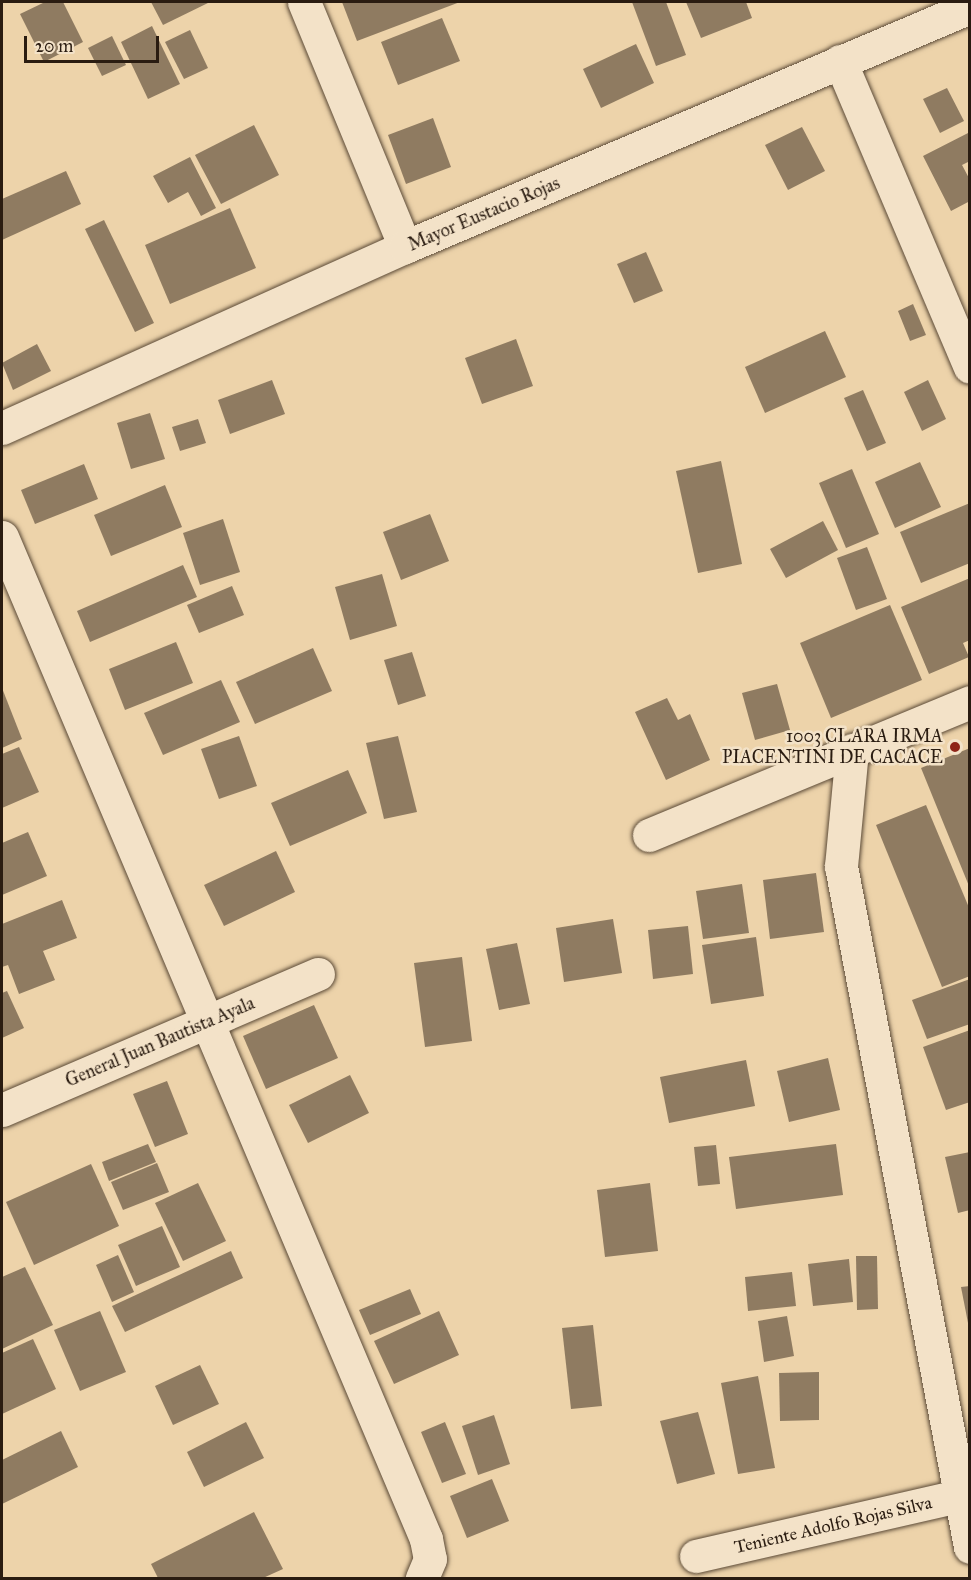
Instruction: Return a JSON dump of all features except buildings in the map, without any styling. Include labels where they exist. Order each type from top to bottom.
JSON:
[{"type":"street","points":[[304,2],[405,247]]},
{"type":"street","name":"Mayor Eustacio Rojas","points":[[2,428],[405,247],[969,8]]},
{"type":"street","points":[[840,62],[969,367]]},
{"type":"street","points":[[2,537],[426,1539],[430,1560],[422,1578]]},
{"type":"street","points":[[649,835],[969,702]]},
{"type":"street","points":[[852,750],[841,866],[963,1495],[969,1547]]},
{"type":"street","name":"General Juan Bautista Ayala","points":[[2,1110],[318,974]]},
{"type":"street","name":"Teniente Adolfo Rojas Silva","points":[[696,1556],[963,1495]]},
{"type":"place","name":"1003 CLARA IRMA PIACENTINI DE CACACE","points":[[955,747]]}]
